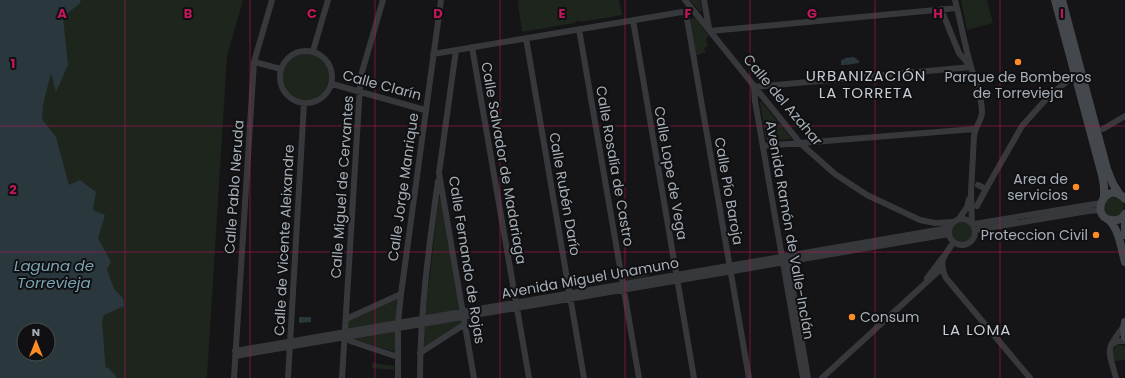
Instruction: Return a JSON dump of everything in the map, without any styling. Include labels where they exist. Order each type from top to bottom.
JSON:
[{"type":"main road","points":[[1055,0],[1102,175],[1104,186],[1102,204],[1104,216],[1116,230],[1125,262]]},
{"type":"main road","points":[[1062,0],[1107,169],[1110,178],[1121,194]]},
{"type":"main road","points":[[1102,204],[1111,194],[1121,194]]},
{"type":"main road","points":[[1109,220],[1120,219],[1125,216]]},
{"type":"main road","points":[[1125,216],[1125,235]]},
{"type":"main road","points":[[1124,324],[1125,337]]},
{"type":"street","name":"Calle Pablo Neruda","points":[[234,378],[254,62],[272,0]]},
{"type":"street","points":[[313,51],[328,0]]},
{"type":"street","name":"Calle Miguel de Cervantes","points":[[342,378],[362,72],[383,0]]},
{"type":"street","name":"Calle Jorge Manrique","points":[[398,378],[398,326],[401,294],[441,0]]},
{"type":"street","name":"Calle del Azahar","points":[[685,0],[800,143],[842,179],[878,201],[926,222],[953,222]]},
{"type":"street","points":[[704,0],[710,30],[957,8]]},
{"type":"street","points":[[955,0],[978,90],[982,112],[982,116],[975,129],[971,192],[974,226],[973,239],[968,244],[960,245],[954,242],[949,231],[953,222],[959,219],[967,207],[971,192]]},
{"type":"street","points":[[941,9],[957,50],[964,61],[971,67]]},
{"type":"street","points":[[433,54],[682,12],[686,13],[687,17],[696,13]]},
{"type":"street","name":"Calle Pío Baroja","points":[[687,17],[749,378]]},
{"type":"street","name":"Calle Lope de Vega","points":[[633,20],[694,378]]},
{"type":"street","name":"Calle Rosalía de Castro","points":[[579,29],[639,378]]},
{"type":"street","name":"Calle Rubén Darío","points":[[526,38],[584,378]]},
{"type":"street","name":"Calle Salvador de Madariaga","points":[[472,47],[529,378]]},
{"type":"street","name":"Calle Fernando de Rojas","points":[[456,50],[439,173],[474,378]]},
{"type":"street","points":[[302,51],[313,51],[323,57],[330,66],[333,77],[332,84],[319,100],[304,103],[294,100],[286,93],[281,84],[281,69],[291,56],[302,51]]},
{"type":"street","points":[[254,62],[281,69]]},
{"type":"street","points":[[754,87],[971,67]]},
{"type":"street","points":[[977,206],[1022,126],[1049,96],[1070,79]]},
{"type":"street","name":"Calle Clarín","points":[[332,84],[425,110]]},
{"type":"street","name":"Avenida Ramón de Valle-Inclán","points":[[754,87],[754,96],[763,146],[808,378]]},
{"type":"street","name":"Calle de Vicente Aleixandre","points":[[288,378],[304,103]]},
{"type":"street","points":[[1103,129],[1125,116]]},
{"type":"street","points":[[763,146],[896,134],[975,129]]},
{"type":"street","points":[[420,378],[420,353],[426,276],[439,173]]},
{"type":"street","points":[[978,185],[986,189]]},
{"type":"street","points":[[974,226],[1102,204]]},
{"type":"street","points":[[959,219],[968,220],[974,226]]},
{"type":"street","name":"Avenida Miguel Unamuno","points":[[235,353],[949,231]]},
{"type":"street","points":[[912,295],[954,242]]},
{"type":"street","points":[[944,256],[942,268],[946,278],[1030,378]]},
{"type":"street","name":"Avenida Ramón de Valle-Inclán","points":[[785,260],[803,378]]},
{"type":"street","points":[[822,378],[942,268]]},
{"type":"street","points":[[346,319],[401,294]]},
{"type":"street","points":[[420,353],[465,324]]},
{"type":"street","points":[[1116,378],[1109,352],[1111,345],[1124,324]]},
{"type":"street","name":"Avenida Miguel Unamuno","points":[[345,335],[353,342],[398,357]]},
{"type":"street","points":[[1111,345],[1125,341]]},
{"type":"shaded area","points":[[0,0],[243,0],[227,56],[207,378],[0,378]]},
{"type":"shaded area","points":[[519,0],[619,0],[622,15],[581,22],[576,21],[575,23],[522,32]]},
{"type":"shaded area","points":[[690,0],[700,0],[702,11],[700,12]]},
{"type":"shaded area","points":[[961,0],[987,0],[993,23],[967,30]]},
{"type":"shaded area","points":[[694,18],[709,36],[706,39],[708,46],[704,48],[706,52],[698,55],[696,55],[691,22],[691,19]]},
{"type":"shaded area","points":[[306,54],[319,58],[325,64],[329,77],[325,90],[319,96],[306,100],[293,96],[287,90],[283,77],[287,64],[293,58]]},
{"type":"shaded area","points":[[761,101],[791,138],[791,139],[766,140]]},
{"type":"shaded area","points":[[1114,197],[1121,200],[1124,207],[1121,214],[1114,217],[1107,214],[1104,207],[1107,200]]},
{"type":"shaded area","points":[[439,198],[460,309],[425,316]]},
{"type":"shaded area","points":[[962,222],[969,225],[972,232],[969,239],[962,242],[955,239],[952,232],[955,225]]},
{"type":"shaded area","points":[[624,267],[627,267],[628,270],[631,271],[633,279],[626,280]]},
{"type":"shaded area","points":[[648,268],[649,276],[634,279],[632,270],[638,272],[641,269]]},
{"type":"shaded area","points":[[397,299],[397,321],[347,329],[348,321]]},
{"type":"shaded area","points":[[462,320],[461,324],[424,347],[424,326]]},
{"type":"shaded area","points":[[395,331],[395,352],[353,339]]},
{"type":"shaded area","points":[[1117,345],[1125,347],[1125,360],[1115,361],[1120,378],[1113,356],[1113,350]]},
{"type":"shaded area","points":[[372,363],[394,366],[394,370],[372,368]]},
{"type":"water","name":"Laguna de Torrevieja","points":[[0,0],[81,0],[79,4],[63,17],[68,65],[56,92],[51,73],[43,105],[42,119],[56,137],[69,185],[80,180],[96,192],[93,210],[105,215],[98,238],[111,262],[107,269],[114,289],[123,298],[124,306],[104,315],[102,321],[107,378],[0,378]]},
{"type":"water","points":[[854,57],[859,61],[859,63],[846,65],[845,63],[845,65],[841,65],[841,60]]},
{"type":"water","points":[[299,317],[311,317],[311,322],[299,323]]},
{"type":"waterway","points":[[106,372],[112,378]]},
{"type":"place","name":"Parque de Bomberos de Torrevieja","points":[[1018,62]]},
{"type":"place","name":"Area de servicios","points":[[1076,187]]},
{"type":"place","name":"Proteccion Civil","points":[[1096,235]]},
{"type":"place","name":"Consum","points":[[852,317]]},
{"type":"district","name":"URBANIZACIÓN LA TORRETA","points":[[866,84]]},
{"type":"district","name":"LA LOMA","points":[[977,330]]}]
